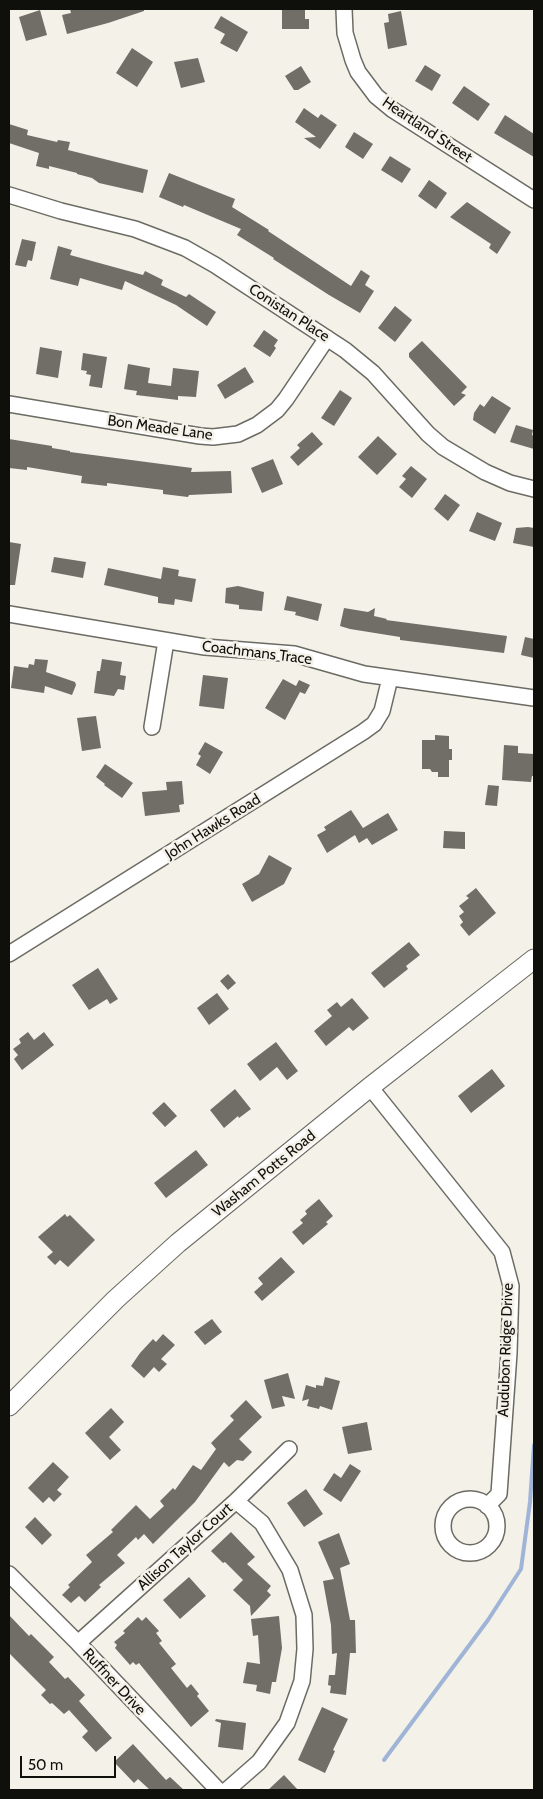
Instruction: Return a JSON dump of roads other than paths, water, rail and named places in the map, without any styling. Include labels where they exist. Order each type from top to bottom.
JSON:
[{"type":"street","name":"Heartland Street","points":[[344,9],[345,33],[353,60],[358,72],[376,96],[393,110],[534,200]]},
{"type":"street","name":"Conistan Place","points":[[9,195],[61,211],[135,229],[185,248],[215,265],[326,338],[373,373],[428,434],[443,447],[485,472],[534,489]]},
{"type":"street","name":"Bon Meade Lane","points":[[9,404],[200,436],[213,437],[238,434],[256,425],[277,410],[326,338]]},
{"type":"street","name":"Coachmans Trace","points":[[9,614],[205,647],[294,654],[313,658],[347,670],[390,678],[534,698]]},
{"type":"street","points":[[152,727],[166,641]]},
{"type":"street","name":"John Hawks Road","points":[[9,954],[363,732],[374,724],[382,711],[390,678]]},
{"type":"street","name":"Washam Potts Road","points":[[9,1406],[144,1273],[178,1243],[370,1087],[534,960]]},
{"type":"street","name":"Audubon Ridge Drive","points":[[370,1087],[502,1252],[511,1286],[509,1353],[499,1494],[488,1506]]},
{"type":"street","name":"Allison Taylor Court","points":[[78,1643],[236,1501],[289,1448]]},
{"type":"street","points":[[226,1790],[259,1762],[287,1723],[302,1681],[305,1649],[304,1615],[290,1570],[262,1523],[236,1501]]},
{"type":"street","name":"Ruffner Drive","points":[[9,1574],[78,1643],[218,1790]]},
{"type":"waterway","points":[[384,1760],[488,1620],[521,1569],[530,1502],[534,1445]]}]
